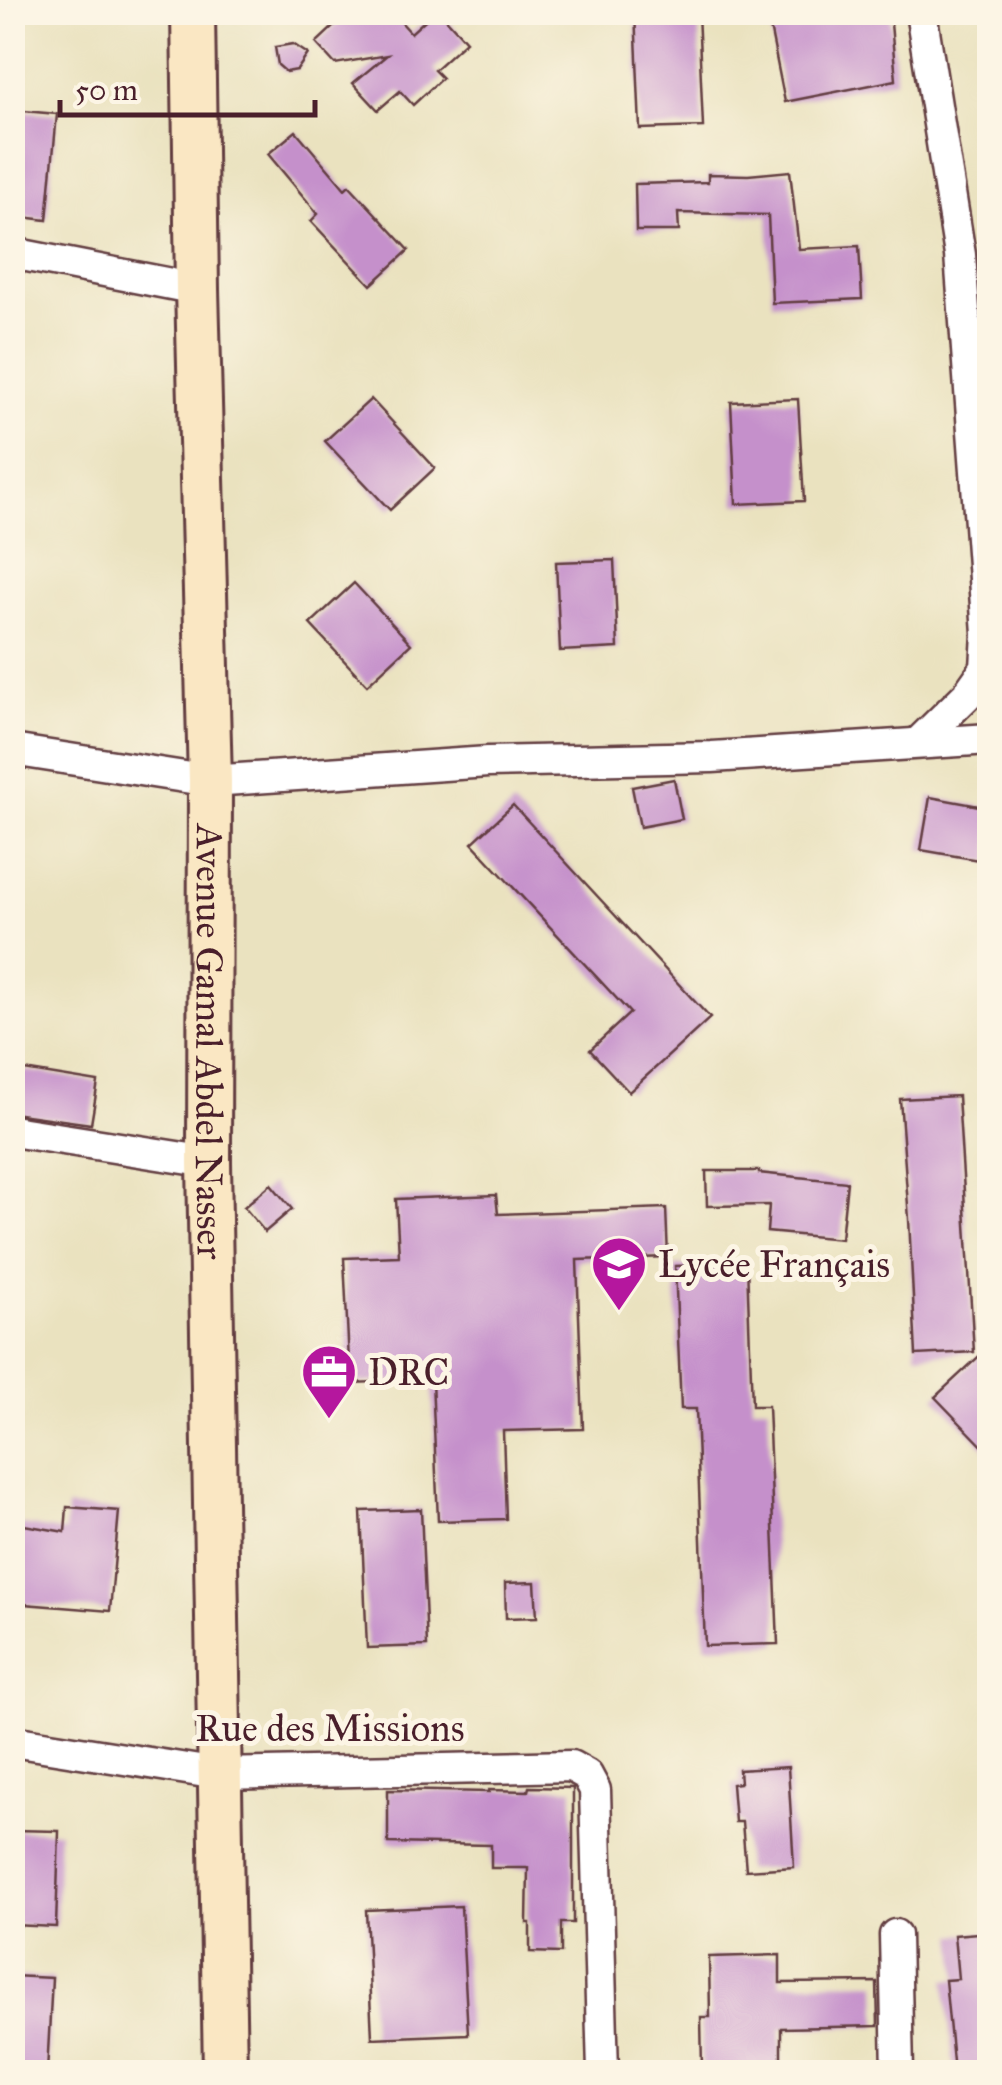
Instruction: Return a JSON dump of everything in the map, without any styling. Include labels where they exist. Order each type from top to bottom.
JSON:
[{"type":"street","name":"Avenue Gamal Abdel Nasser","points":[[193,12],[210,781],[209,1162],[225,2072]]},
{"type":"street","points":[[919,742],[967,695],[986,668],[988,633],[960,255],[921,12]]},
{"type":"street","points":[[12,253],[197,289]]},
{"type":"street","points":[[12,750],[210,781],[488,762],[712,757],[990,739]]},
{"type":"street","points":[[12,1131],[209,1162]]},
{"type":"street","name":"Rue des Missions","points":[[12,1741],[218,1774],[571,1766],[587,1774],[595,1790],[603,2072]]},
{"type":"street","points":[[895,1935],[898,2072]]},
{"type":"building","points":[[349,12],[392,12],[411,33],[434,12],[440,12],[466,41],[434,70],[442,78],[413,105],[400,91],[378,110],[353,83],[387,55],[335,64],[316,43]]},
{"type":"building","points":[[635,12],[698,12],[703,127],[640,129]]},
{"type":"building","points":[[853,12],[890,12],[896,80],[785,102],[770,27]]},
{"type":"building","points":[[293,44],[308,54],[297,70],[286,72],[278,65],[275,47]]},
{"type":"building","points":[[12,110],[57,114],[47,220],[14,216],[22,150],[12,150]]},
{"type":"building","points":[[296,131],[345,189],[349,185],[409,250],[371,285],[311,221],[318,214],[268,154]]},
{"type":"building","points":[[790,171],[799,249],[859,246],[862,299],[772,303],[768,215],[678,213],[679,231],[636,231],[635,184],[708,182],[708,174]]},
{"type":"building","points":[[371,399],[435,468],[390,510],[325,441]]},
{"type":"building","points":[[798,399],[804,501],[736,504],[731,402]]},
{"type":"building","points":[[614,560],[618,648],[560,651],[556,562]]},
{"type":"building","points":[[354,583],[411,644],[367,685],[310,624]]},
{"type":"building","points":[[674,779],[682,819],[640,827],[632,787]]},
{"type":"building","points":[[930,797],[990,808],[990,862],[921,850]]},
{"type":"building","points":[[513,805],[710,1018],[629,1092],[590,1050],[630,1013],[472,843]]},
{"type":"building","points":[[12,1068],[98,1082],[91,1124],[12,1113]]},
{"type":"building","points":[[958,1096],[974,1352],[916,1355],[900,1099]]},
{"type":"building","points":[[706,1171],[759,1171],[847,1182],[841,1239],[767,1232],[769,1205],[707,1206]]},
{"type":"building","points":[[271,1184],[292,1209],[265,1232],[244,1207]]},
{"type":"building","points":[[496,1195],[498,1214],[666,1208],[668,1257],[577,1260],[583,1429],[503,1431],[506,1519],[438,1521],[432,1380],[350,1383],[344,1258],[399,1256],[396,1199]]},
{"type":"building","points":[[747,1264],[752,1406],[768,1406],[778,1644],[705,1646],[696,1409],[681,1409],[675,1266]]},
{"type":"building","points":[[990,1346],[990,1454],[935,1397]]},
{"type":"building","points":[[67,1507],[119,1511],[110,1611],[12,1603],[12,1523],[65,1532]]},
{"type":"building","points":[[421,1509],[427,1646],[367,1648],[361,1511]]},
{"type":"building","points":[[535,1582],[537,1617],[506,1618],[505,1583]]},
{"type":"building","points":[[788,1767],[794,1867],[746,1870],[742,1822],[735,1822],[732,1784],[740,1783],[739,1770]]},
{"type":"building","points":[[529,1787],[573,1788],[573,1923],[561,1923],[561,1953],[530,1952],[528,1868],[491,1868],[491,1845],[388,1843],[388,1790],[489,1792],[528,1791]]},
{"type":"building","points":[[12,1830],[59,1831],[56,1927],[12,1925]]},
{"type":"building","points":[[461,1906],[468,2034],[372,2038],[366,1910]]},
{"type":"building","points":[[990,1932],[990,2072],[954,2072],[945,1980],[958,1979],[954,1935]]},
{"type":"building","points":[[780,1955],[780,1983],[877,1982],[878,2026],[781,2028],[781,2069],[702,2069],[701,2017],[710,2017],[709,1957]]},
{"type":"building","points":[[12,1976],[52,1978],[47,2072],[12,2072]]},
{"type":"place","name":"Lycée Français","points":[[619,1313]]},
{"type":"place","name":"DRC","points":[[329,1421]]}]
